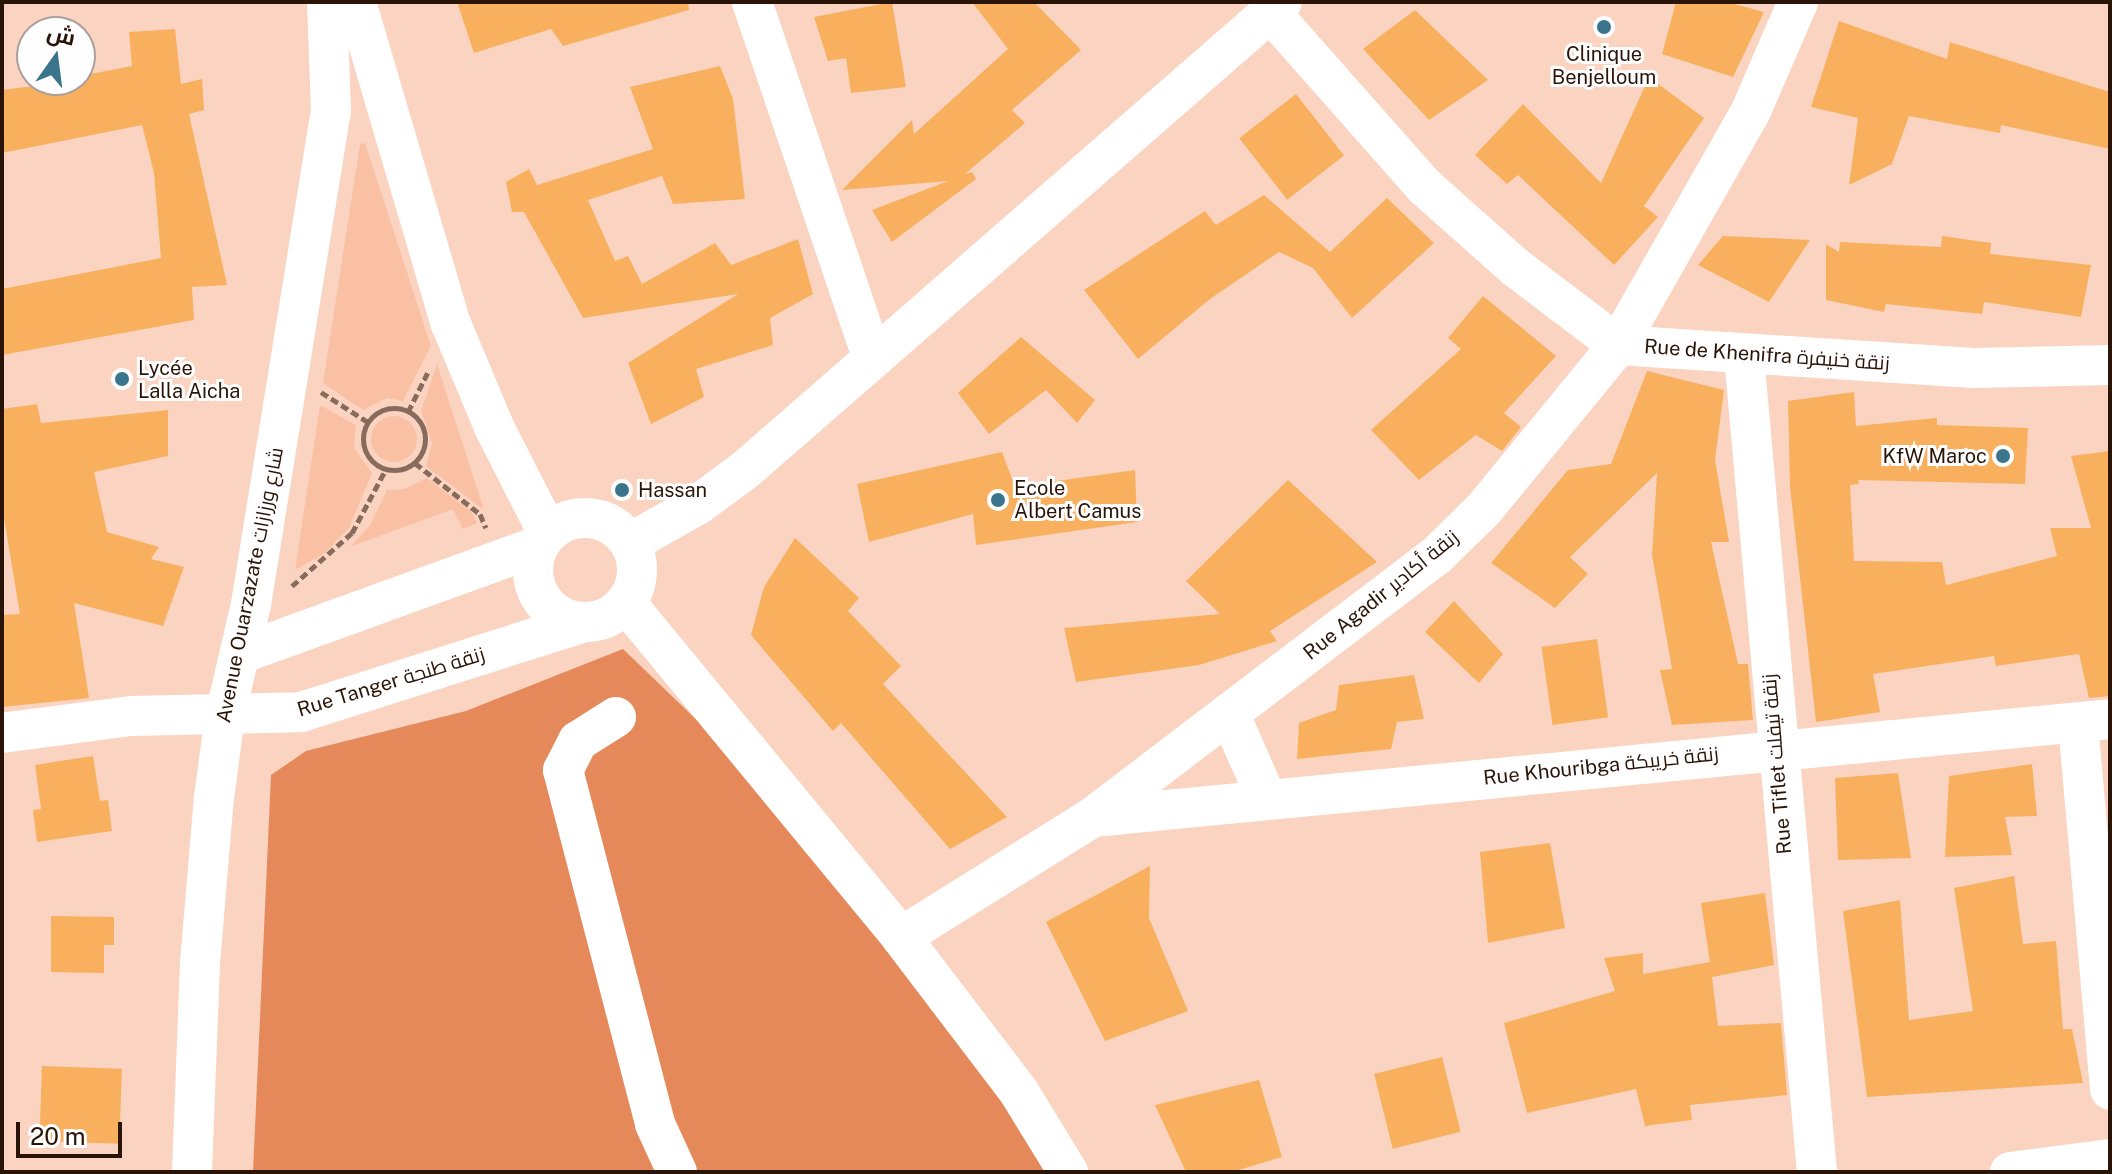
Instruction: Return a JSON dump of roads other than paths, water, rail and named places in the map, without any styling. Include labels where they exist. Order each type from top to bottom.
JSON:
[{"type":"street","name":"Avenue Ouarzazate شارع ورزازات","points":[[192,1172],[206,880],[225,716],[251,604],[331,111],[327,2]]},
{"type":"street","points":[[240,654],[500,560],[543,540],[582,518],[617,528],[630,543],[638,573],[626,603],[608,617],[585,622],[556,611],[536,587],[533,567],[543,540],[451,324],[356,2]]},
{"type":"street","points":[[752,2],[872,357]]},
{"type":"street","name":"Rue Agadir زنقة أكادير","points":[[901,937],[1093,817],[1436,556],[1530,457],[1618,345],[1750,113],[1798,2]]},
{"type":"street","points":[[630,543],[723,488],[1276,8]]},
{"type":"street","name":"Rue de Khenifra زنقة خنيفرة","points":[[1276,8],[1388,152],[1515,267],[1618,345],[1744,356],[1970,368],[2110,365]]},
{"type":"street","name":"Rue Tiflet زنقة تيفلت","points":[[1744,356],[1775,749],[1817,1172]]},
{"type":"street","points":[[626,603],[901,937],[1019,1092],[1068,1172]]},
{"type":"street","name":"Rue Tanger زنقة طنجة","points":[[2,733],[131,716],[301,712],[585,622]]},
{"type":"street","points":[[1229,713],[1267,799]]},
{"type":"street","points":[[616,717],[578,741],[563,770],[655,1124],[677,1172]]},
{"type":"street","points":[[2094,721],[2110,1090]]},
{"type":"street","name":"Rue Khouribga زنقة خريبكة","points":[[1093,817],[1775,749],[2094,721]]},
{"type":"street","points":[[2010,1172],[2110,1159]]},
{"type":"place","name":"Clinique Benjelloum","points":[[1604,27]]},
{"type":"place","name":"Lycée Lalla Aicha","points":[[122,379]]},
{"type":"place","name":"KfW Maroc","points":[[2003,456]]},
{"type":"place","name":"Hassan","points":[[622,490]]},
{"type":"place","name":"Ecole Albert Camus","points":[[998,500]]}]
